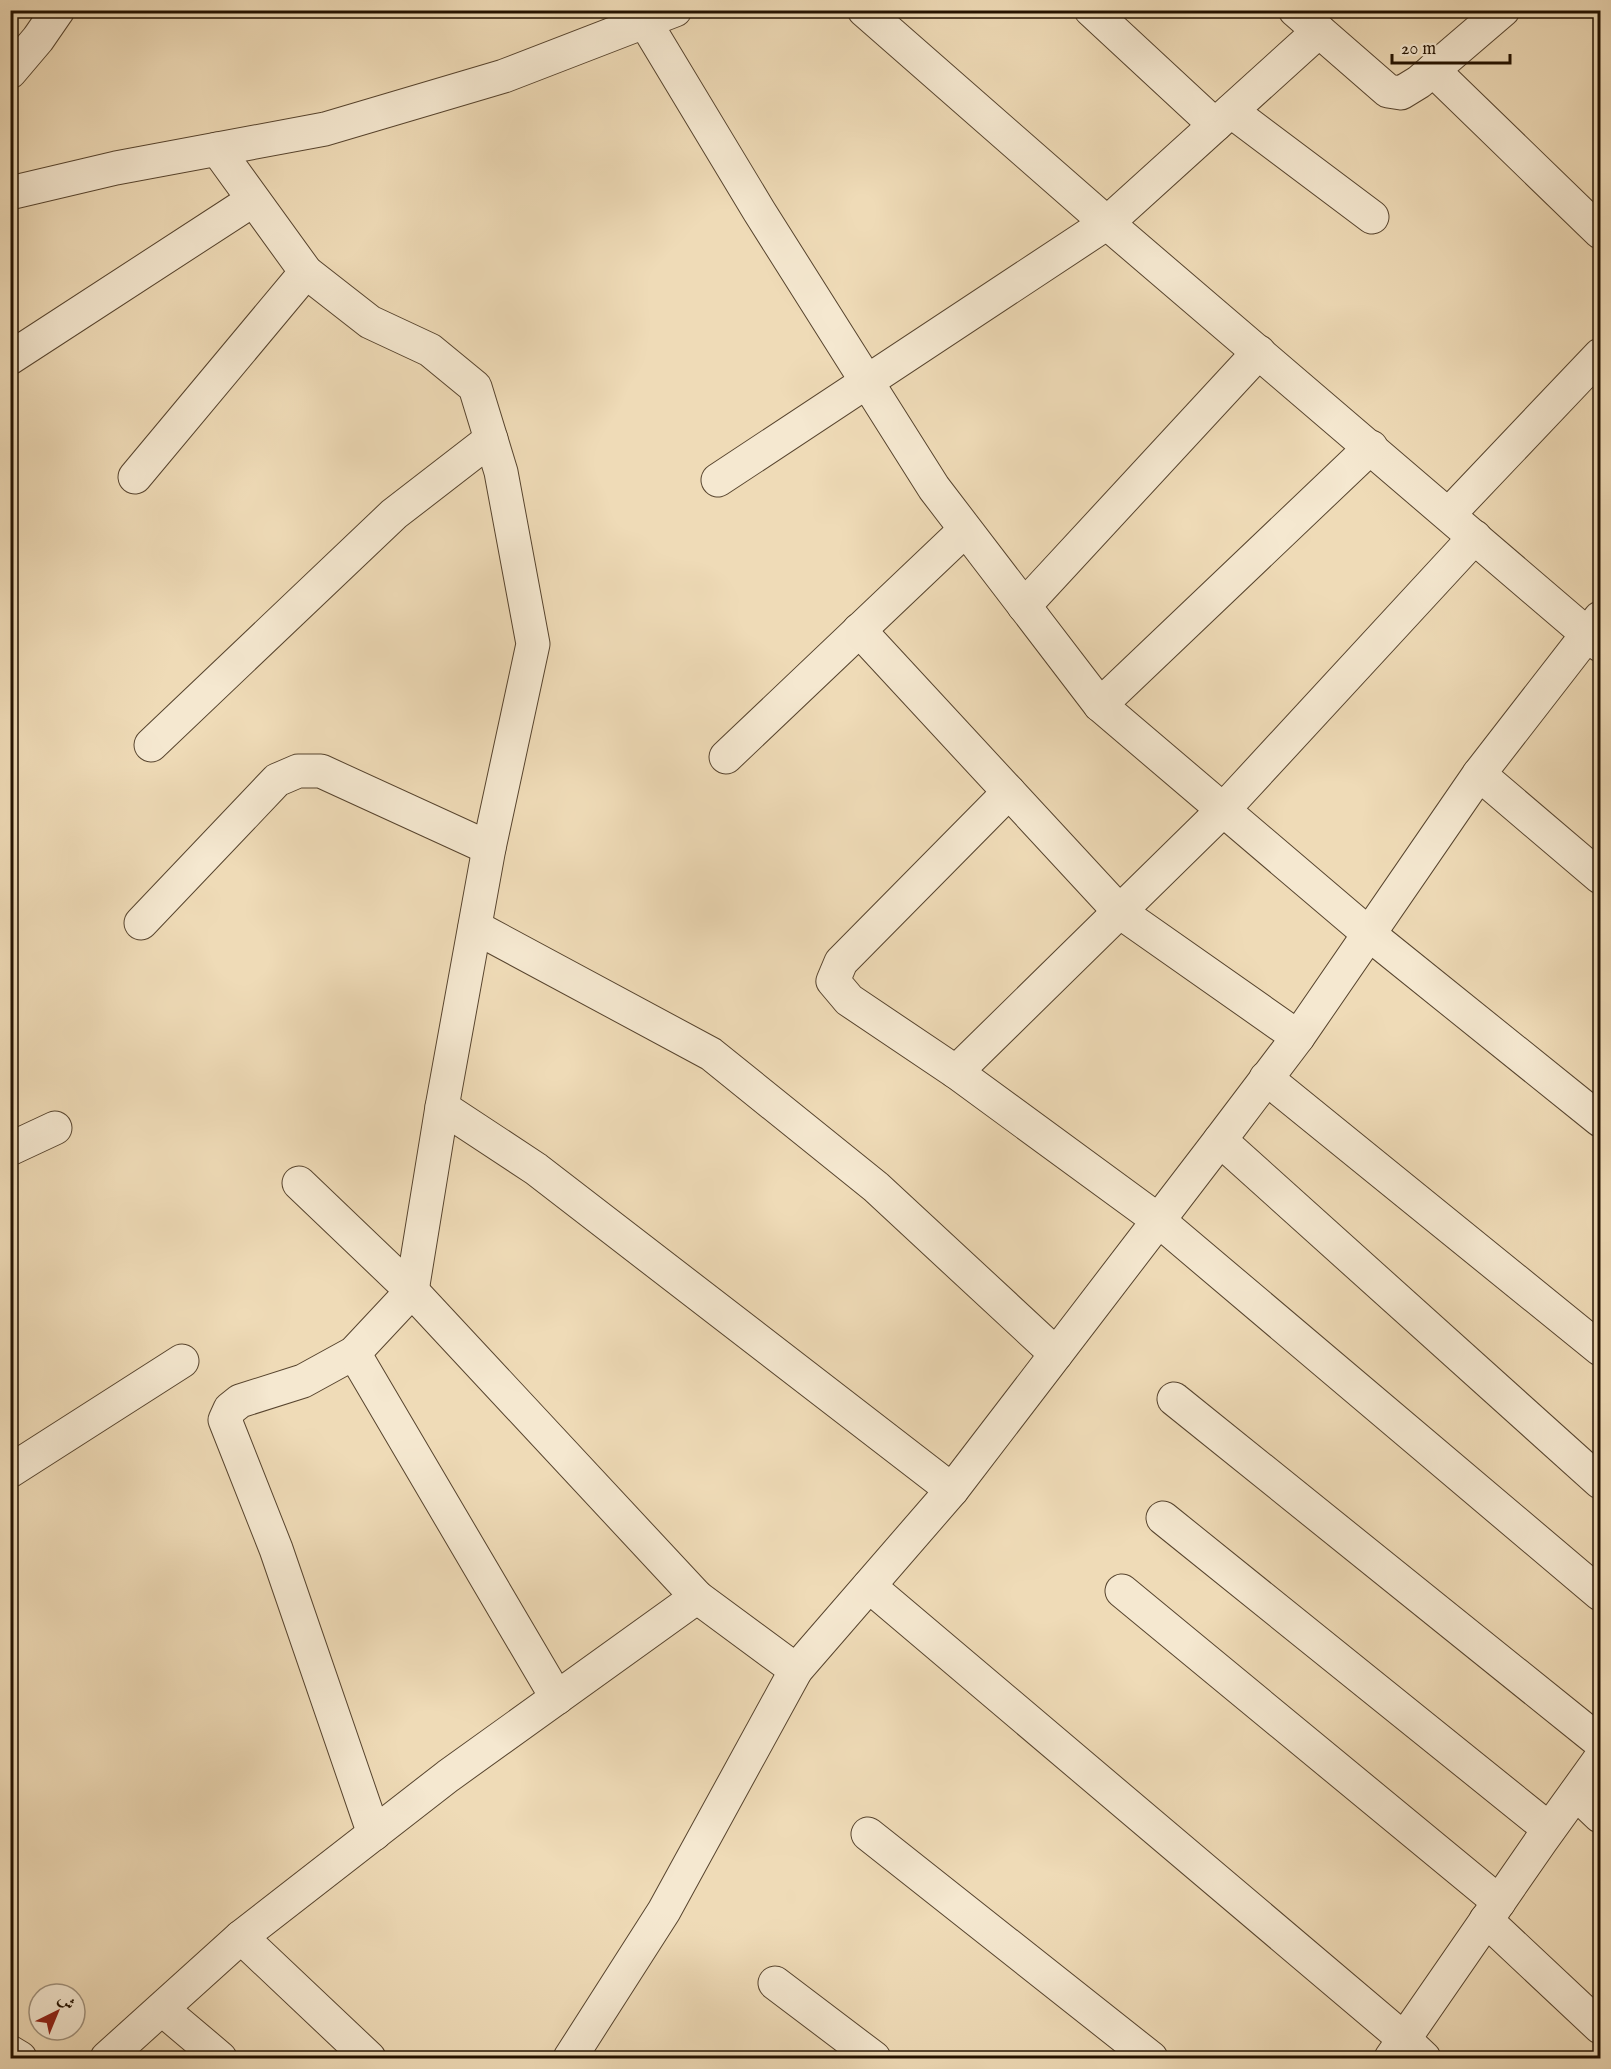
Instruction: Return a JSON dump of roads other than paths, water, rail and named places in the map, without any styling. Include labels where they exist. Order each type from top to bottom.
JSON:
[{"type":"street","points":[[10,72],[38,39],[58,10]]},
{"type":"street","points":[[570,2058],[664,1911],[796,1670],[952,1490],[1298,1037],[1479,774],[1596,633],[1474,537],[1107,223],[864,10]]},
{"type":"street","points":[[1091,10],[1223,118],[1372,218]]},
{"type":"street","points":[[718,480],[1107,223],[1223,118],[1307,21],[1388,91],[1401,93],[1419,82],[1503,10]]},
{"type":"street","points":[[10,193],[116,168],[325,129],[504,76],[660,16],[759,212],[934,488],[1100,705],[1369,934],[1600,1120]]},
{"type":"street","points":[[1433,70],[1600,232]]},
{"type":"street","points":[[217,149],[306,272],[370,322],[430,350],[475,387],[501,472],[533,644],[489,848],[442,1107],[412,1291],[354,1353],[303,1381],[240,1401],[230,1408],[225,1420],[276,1549],[374,1833]]},
{"type":"street","points":[[10,358],[253,200]]},
{"type":"street","points":[[135,477],[306,272]]},
{"type":"street","points":[[1023,606],[1259,352]]},
{"type":"street","points":[[1449,514],[1600,355]]},
{"type":"street","points":[[151,745],[394,514],[491,439]]},
{"type":"street","points":[[1100,705],[1371,447]]},
{"type":"street","points":[[726,757],[966,530]]},
{"type":"street","points":[[956,1072],[1222,811],[1474,537]]},
{"type":"street","points":[[859,630],[1120,912],[1298,1037]]},
{"type":"street","points":[[141,923],[277,780],[298,771],[321,771],[489,848]]},
{"type":"street","points":[[1479,774],[1600,877]]},
{"type":"street","points":[[1009,792],[842,962],[833,981],[849,1000],[956,1072],[1158,1220],[1600,1594]]},
{"type":"street","points":[[475,927],[711,1054],[876,1187],[1056,1354]]},
{"type":"street","points":[[1266,1078],[1600,1349]]},
{"type":"street","points":[[442,1107],[536,1169],[952,1490]]},
{"type":"street","points":[[10,1149],[55,1128]]},
{"type":"street","points":[[1220,1140],[1600,1482]]},
{"type":"street","points":[[299,1183],[412,1291],[697,1597],[796,1670]]},
{"type":"street","points":[[354,1353],[557,1698]]},
{"type":"street","points":[[10,1471],[182,1361]]},
{"type":"street","points":[[1174,1399],[1600,1742]]},
{"type":"street","points":[[1163,1518],[1550,1829]]},
{"type":"street","points":[[869,1586],[1406,2052],[1493,1911],[1600,1759]]},
{"type":"street","points":[[1122,1591],[1493,1911],[1600,2027]]},
{"type":"street","points":[[107,2058],[241,1937],[374,1833],[448,1776],[697,1597]]},
{"type":"street","points":[[1576,1793],[1600,1816]]},
{"type":"street","points":[[868,1834],[1151,2058]]},
{"type":"street","points":[[241,1937],[369,2058]]},
{"type":"street","points":[[775,1983],[874,2058]]},
{"type":"street","points":[[162,2009],[220,2058]]},
{"type":"street","points":[[10,2052],[20,2058]]}]
